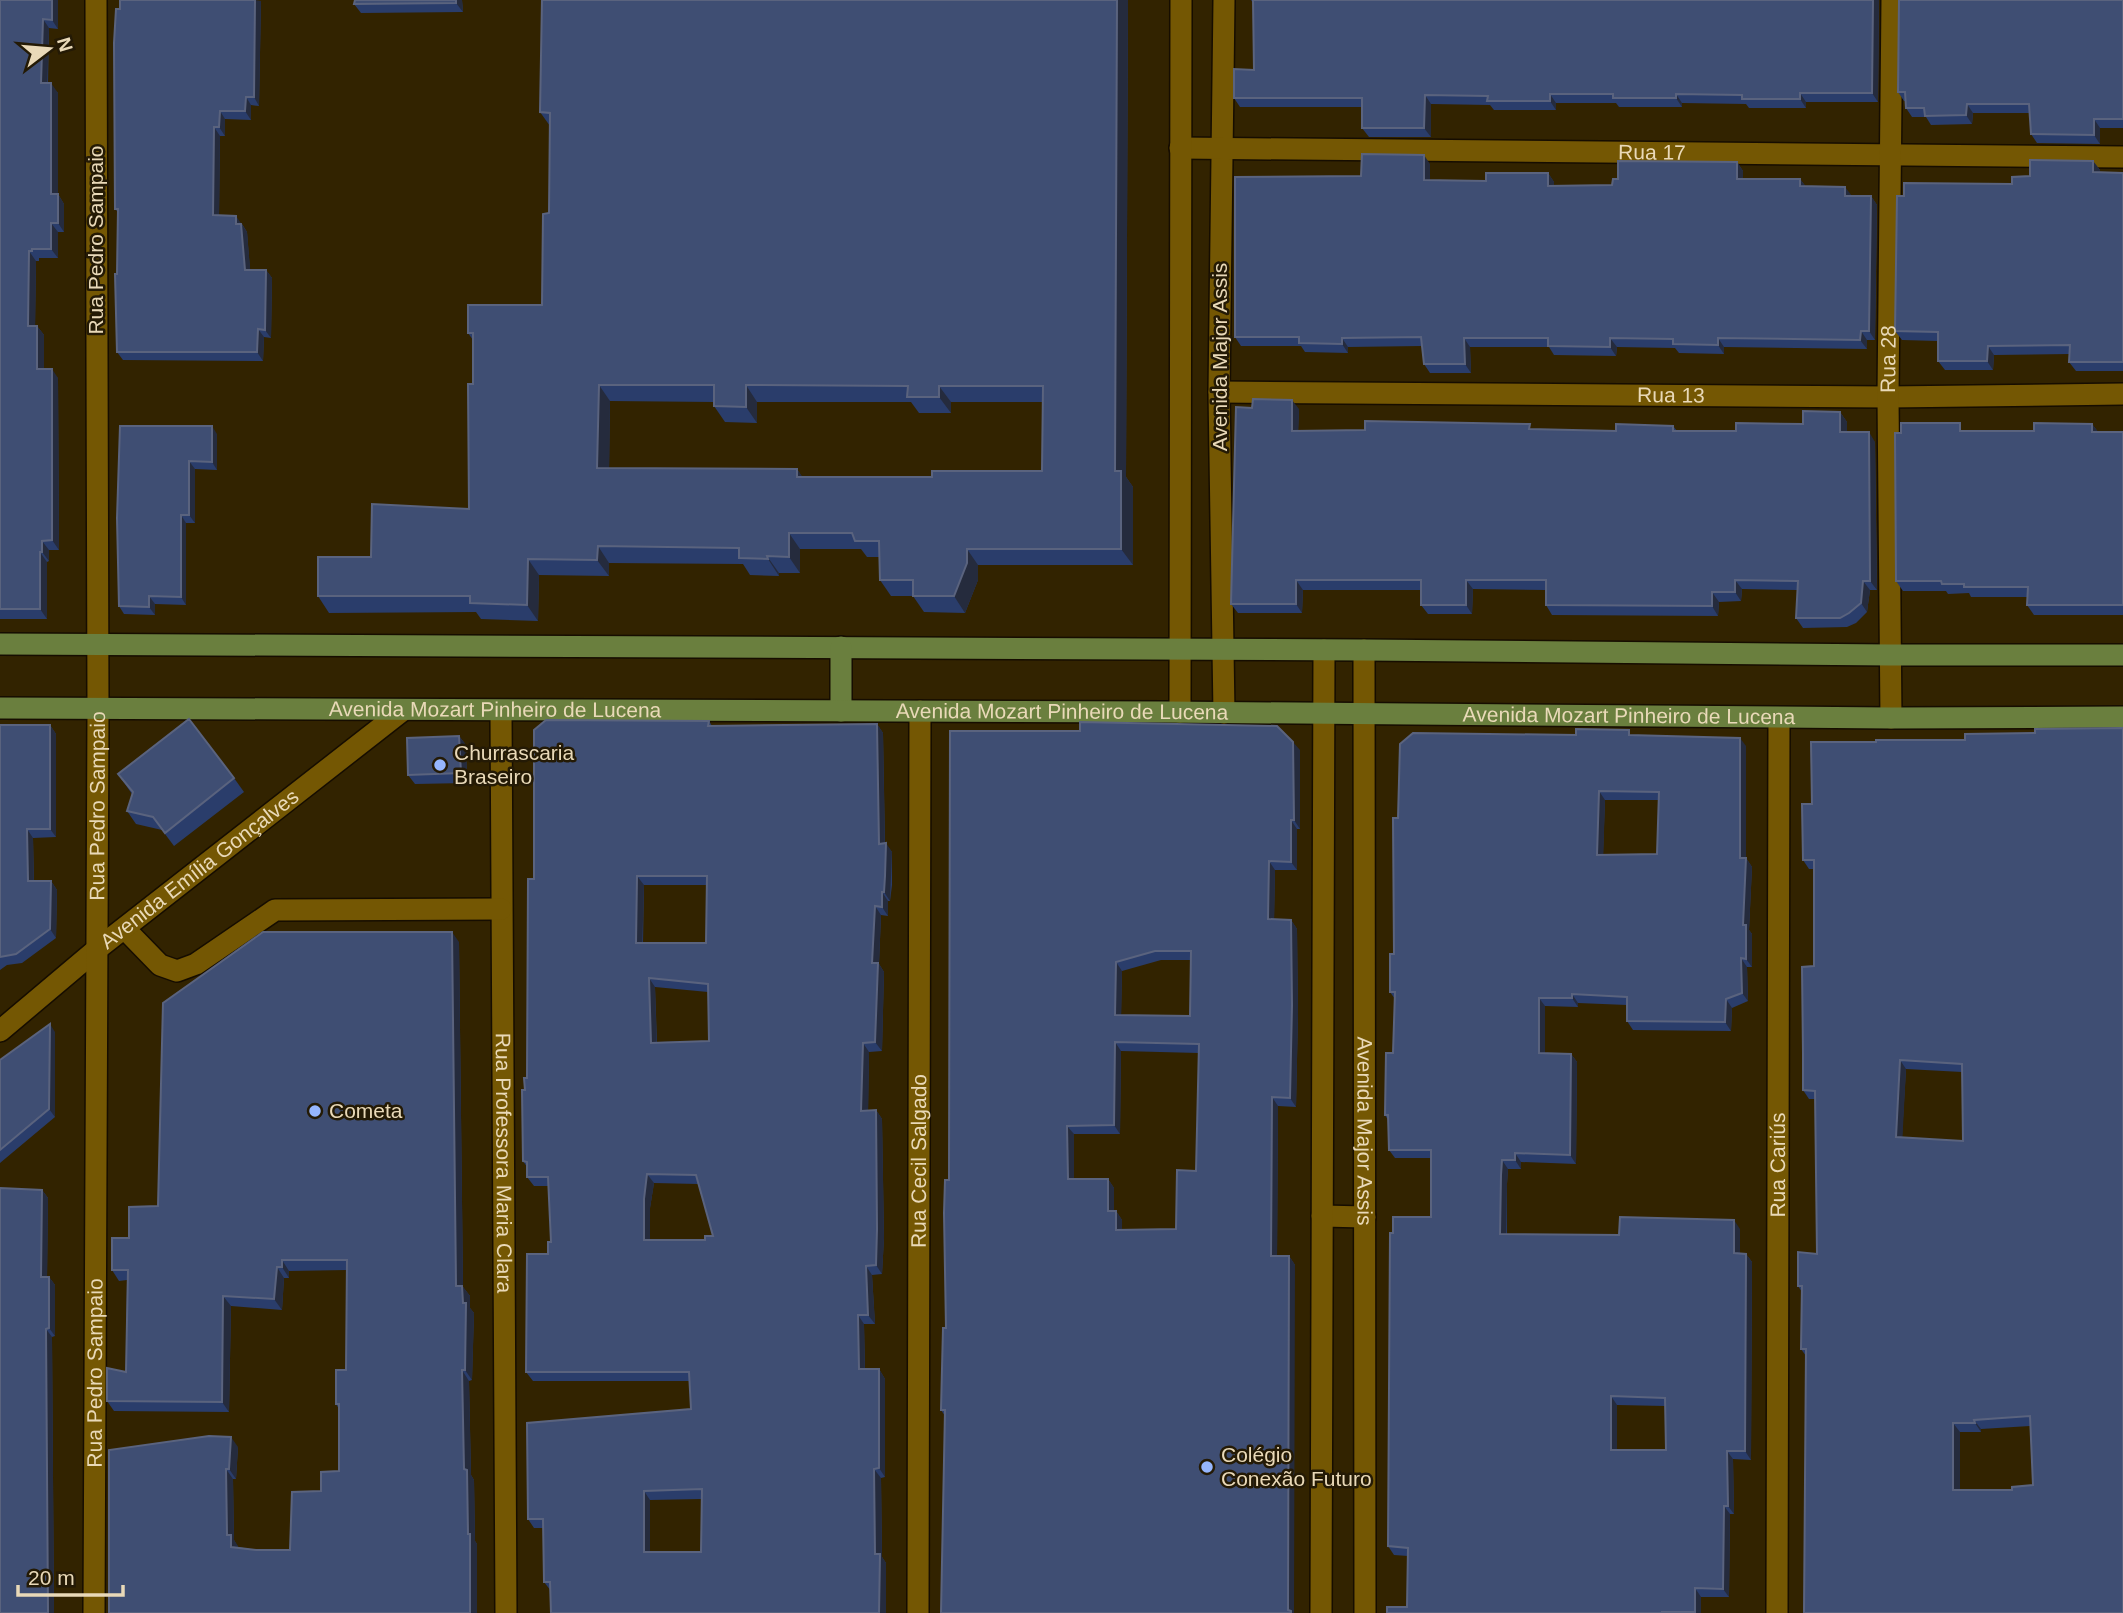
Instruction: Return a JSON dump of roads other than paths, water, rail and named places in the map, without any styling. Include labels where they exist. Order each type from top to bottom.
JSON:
[{"type":"main road","points":[[0,644],[2123,655]]},
{"type":"main road","points":[[841,648],[841,711]]},
{"type":"main road","name":"Avenida Mozart Pinheiro de Lucena","points":[[0,708],[1364,713],[1779,718],[2123,717]]},
{"type":"street","name":"Rua Pedro Sampaio","points":[[94,1613],[98,709],[96,0]]},
{"type":"street","name":"Avenida Major Assis","points":[[1180,712],[1181,0]]},
{"type":"street","name":"Avenida Major Assis","points":[[1224,0],[1219,392],[1224,713]]},
{"type":"street","name":"Rua 28","points":[[1891,718],[1888,397],[1892,0]]},
{"type":"street","name":"Rua 17","points":[[1180,148],[2123,157]]},
{"type":"street","name":"Rua 13","points":[[1219,392],[1888,397],[2123,394]]},
{"type":"street","name":"Avenida Major Assis","points":[[1321,1613],[1324,650]]},
{"type":"street","name":"Avenida Major Assis","points":[[1364,650],[1365,1613]]},
{"type":"street","name":"Avenida Emília Gonçalves","points":[[0,1031],[96,950],[402,711]]},
{"type":"street","name":"Rua Professora Maria Clara","points":[[501,711],[506,1613]]},
{"type":"street","name":"Rua Cecil Salgado","points":[[918,1613],[920,711]]},
{"type":"street","name":"Rua Cariús","points":[[1777,1613],[1779,718]]},
{"type":"street","points":[[125,929],[160,965],[177,971],[196,964],[275,910],[501,909]]},
{"type":"street","points":[[1322,1216],[1365,1217]]},
{"type":"place","name":"Churrascaria Braseiro","points":[[440,765]]},
{"type":"place","name":"Cometa","points":[[315,1111]]},
{"type":"place","name":"Colégio Conexão Futuro","points":[[1207,1467]]}]
